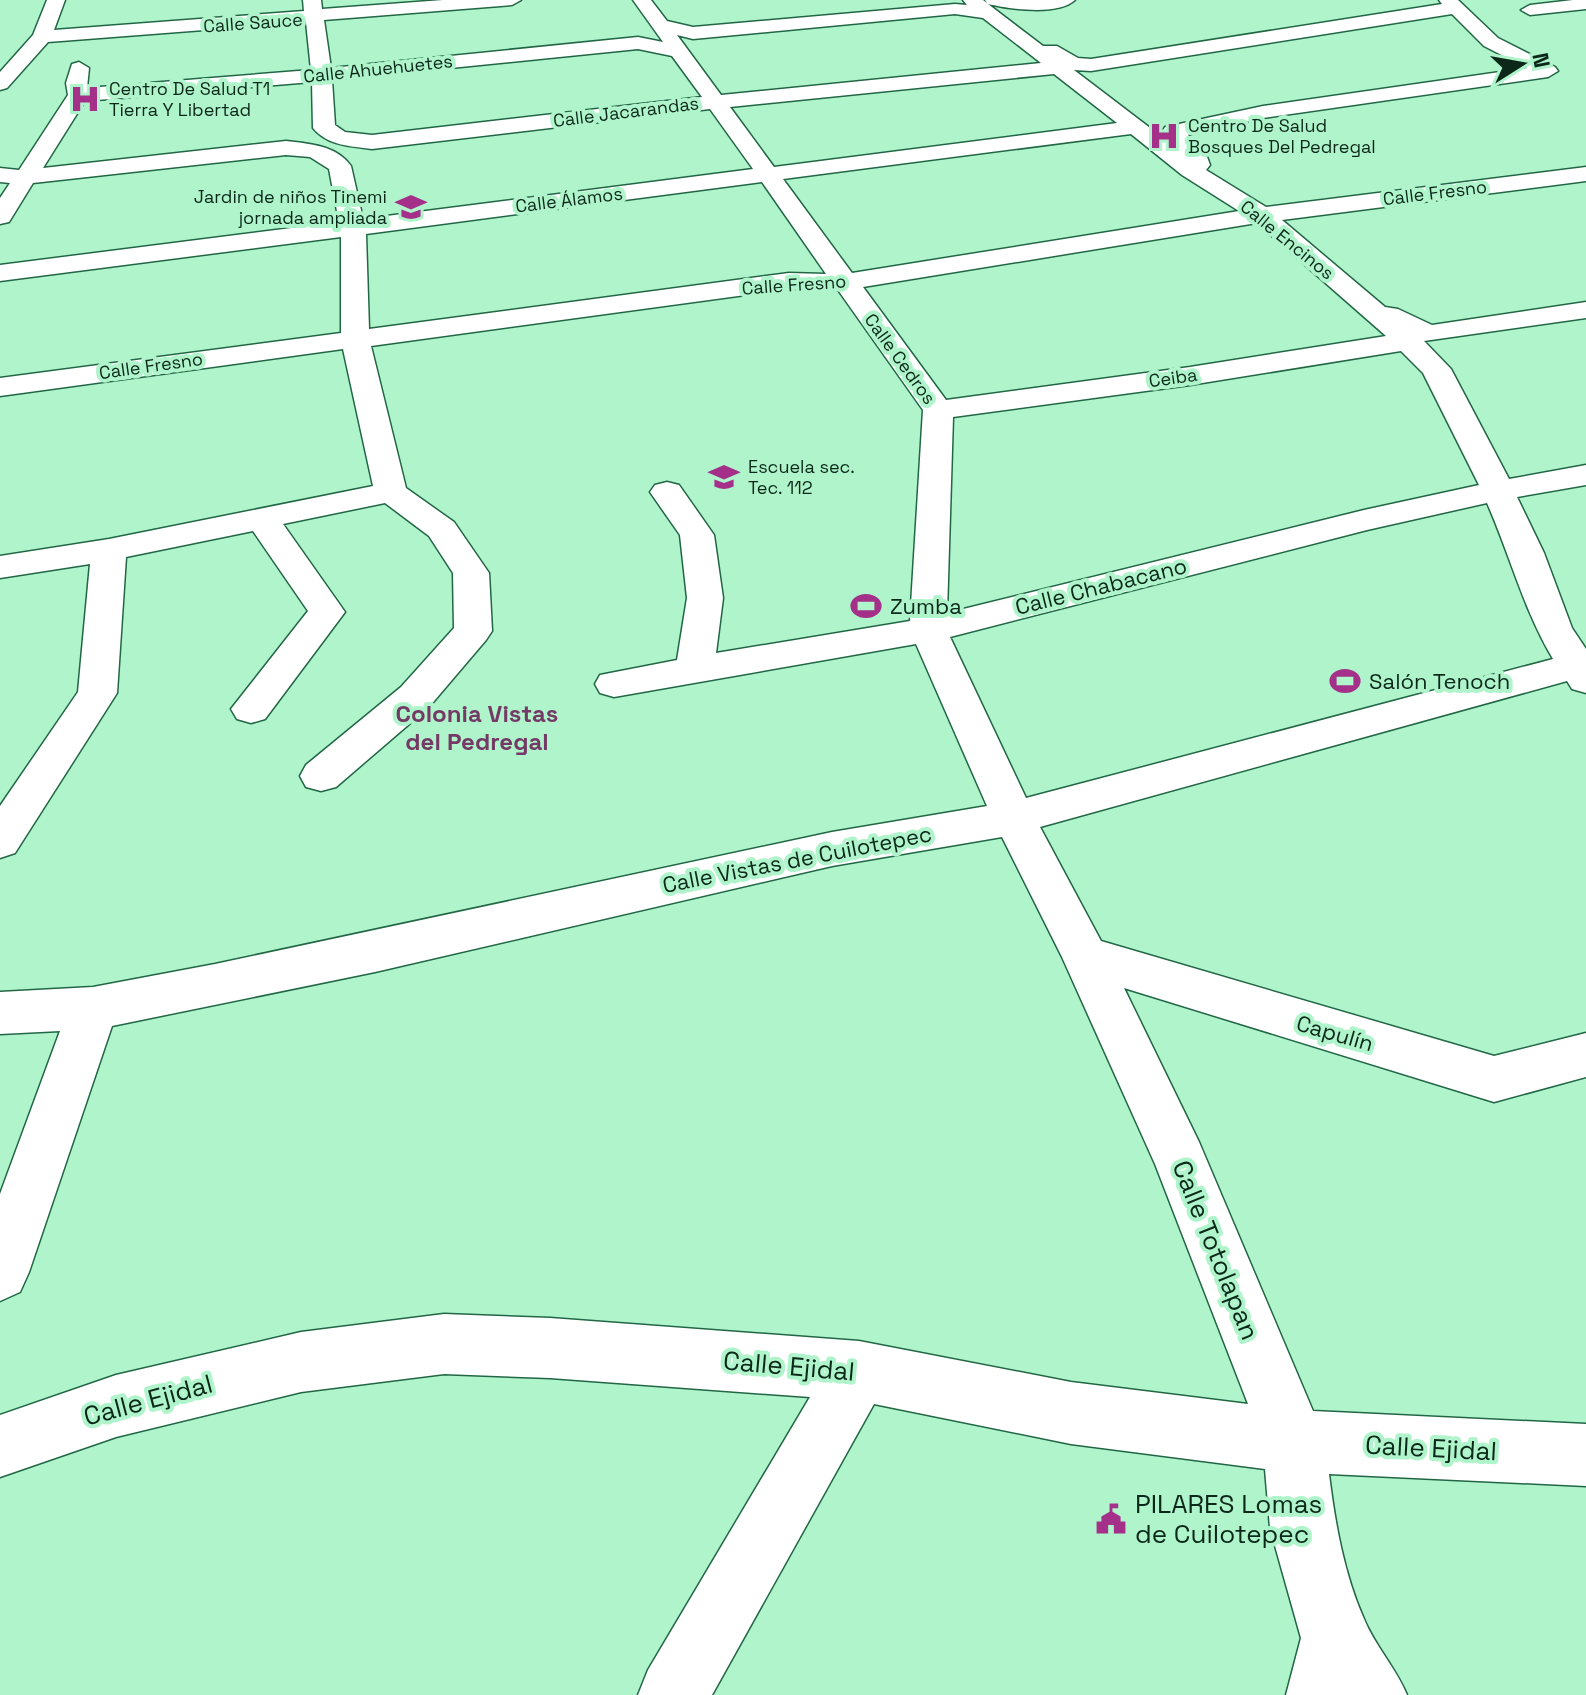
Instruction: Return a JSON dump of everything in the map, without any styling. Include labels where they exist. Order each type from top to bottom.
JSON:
[{"type":"street","points":[[0,84],[42,37],[56,0]]},
{"type":"street","name":"Calle Sauce","points":[[42,37],[87,35],[138,22],[314,9],[512,0]]},
{"type":"street","name":"Calle Cedros","points":[[642,0],[938,410],[928,630],[1014,818]]},
{"type":"street","points":[[660,25],[693,33],[985,4],[1018,6],[1066,0]]},
{"type":"street","name":"Calle Encinos","points":[[985,4],[1016,34],[1076,73],[1190,170],[1262,215],[1408,341],[1436,369],[1527,553],[1554,629],[1582,669]]},
{"type":"street","points":[[1190,170],[1199,165],[1198,159],[1175,136],[1173,132],[1178,129],[1263,112],[1548,71],[1491,42],[1451,4]]},
{"type":"street","name":"Calle Jacarandas","points":[[314,9],[322,75],[324,128],[339,138],[372,142],[715,102],[1076,73],[1131,60],[1451,4]]},
{"type":"street","points":[[1530,10],[1586,4]]},
{"type":"street","points":[[122,55],[138,22]]},
{"type":"street","points":[[78,95],[76,83],[87,35]]},
{"type":"street","name":"Calle Ahuehuetes","points":[[78,95],[322,75],[638,43],[678,51]]},
{"type":"street","points":[[0,217],[12,176],[78,95],[106,75]]},
{"type":"street","name":"Calle Álamos","points":[[0,273],[1138,127]]},
{"type":"street","points":[[12,176],[286,148],[316,151],[340,166],[353,228],[355,339],[391,492],[442,529],[471,573],[473,631],[415,697],[321,776]]},
{"type":"street","name":"Calle Fresno","points":[[0,387],[789,281],[845,282],[1262,215],[1586,174]]},
{"type":"street","points":[[1374,311],[1429,334],[1586,310]]},
{"type":"street","name":"Ceiba","points":[[938,410],[1190,376],[1408,341]]},
{"type":"street","name":"Calle Chabacano","points":[[614,684],[928,630],[1364,520],[1562,477],[1586,475]]},
{"type":"street","points":[[0,567],[109,550],[391,492]]},
{"type":"street","points":[[667,492],[697,535],[705,617],[694,671]]},
{"type":"street","points":[[251,709],[327,612],[261,517]]},
{"type":"street","points":[[0,841],[97,693],[109,550]]},
{"type":"street","name":"Calle Vistas de Cuilotepec","points":[[0,1013],[93,1008],[375,952],[832,849],[1014,818],[1582,669]]},
{"type":"street","name":"Calle Totolapan","points":[[1014,818],[1085,956],[1180,1160],[1294,1441],[1303,1528],[1328,1667],[1372,1695]]},
{"type":"street","name":"Capulín","points":[[1085,956],[1494,1079],[1586,1055]]},
{"type":"street","points":[[0,1272],[93,1008]]},
{"type":"street","name":"Calle Ejidal","points":[[0,1446],[116,1406],[301,1362],[444,1344],[550,1348],[859,1371],[1071,1413],[1294,1441],[1586,1455]]},
{"type":"street","points":[[673,1695],[859,1371]]},
{"type":"place","name":"Centro De Salud T1 Tierra Y Libertad","points":[[85,99]]},
{"type":"place","name":"Centro De Salud Bosques Del Pedregal","points":[[1164,136]]},
{"type":"place","name":"Jardin de niños Tinemi jornada ampliada","points":[[411,207]]},
{"type":"place","name":"Escuela sec. Tec. 112","points":[[724,477]]},
{"type":"place","name":"Zumba","points":[[866,606]]},
{"type":"place","name":"Salón Tenoch","points":[[1345,681]]},
{"type":"place","name":"PILARES Lomas de Cuilotepec","points":[[1111,1519]]},
{"type":"district","name":"Colonia Vistas del Pedregal","points":[[477,728]]}]
